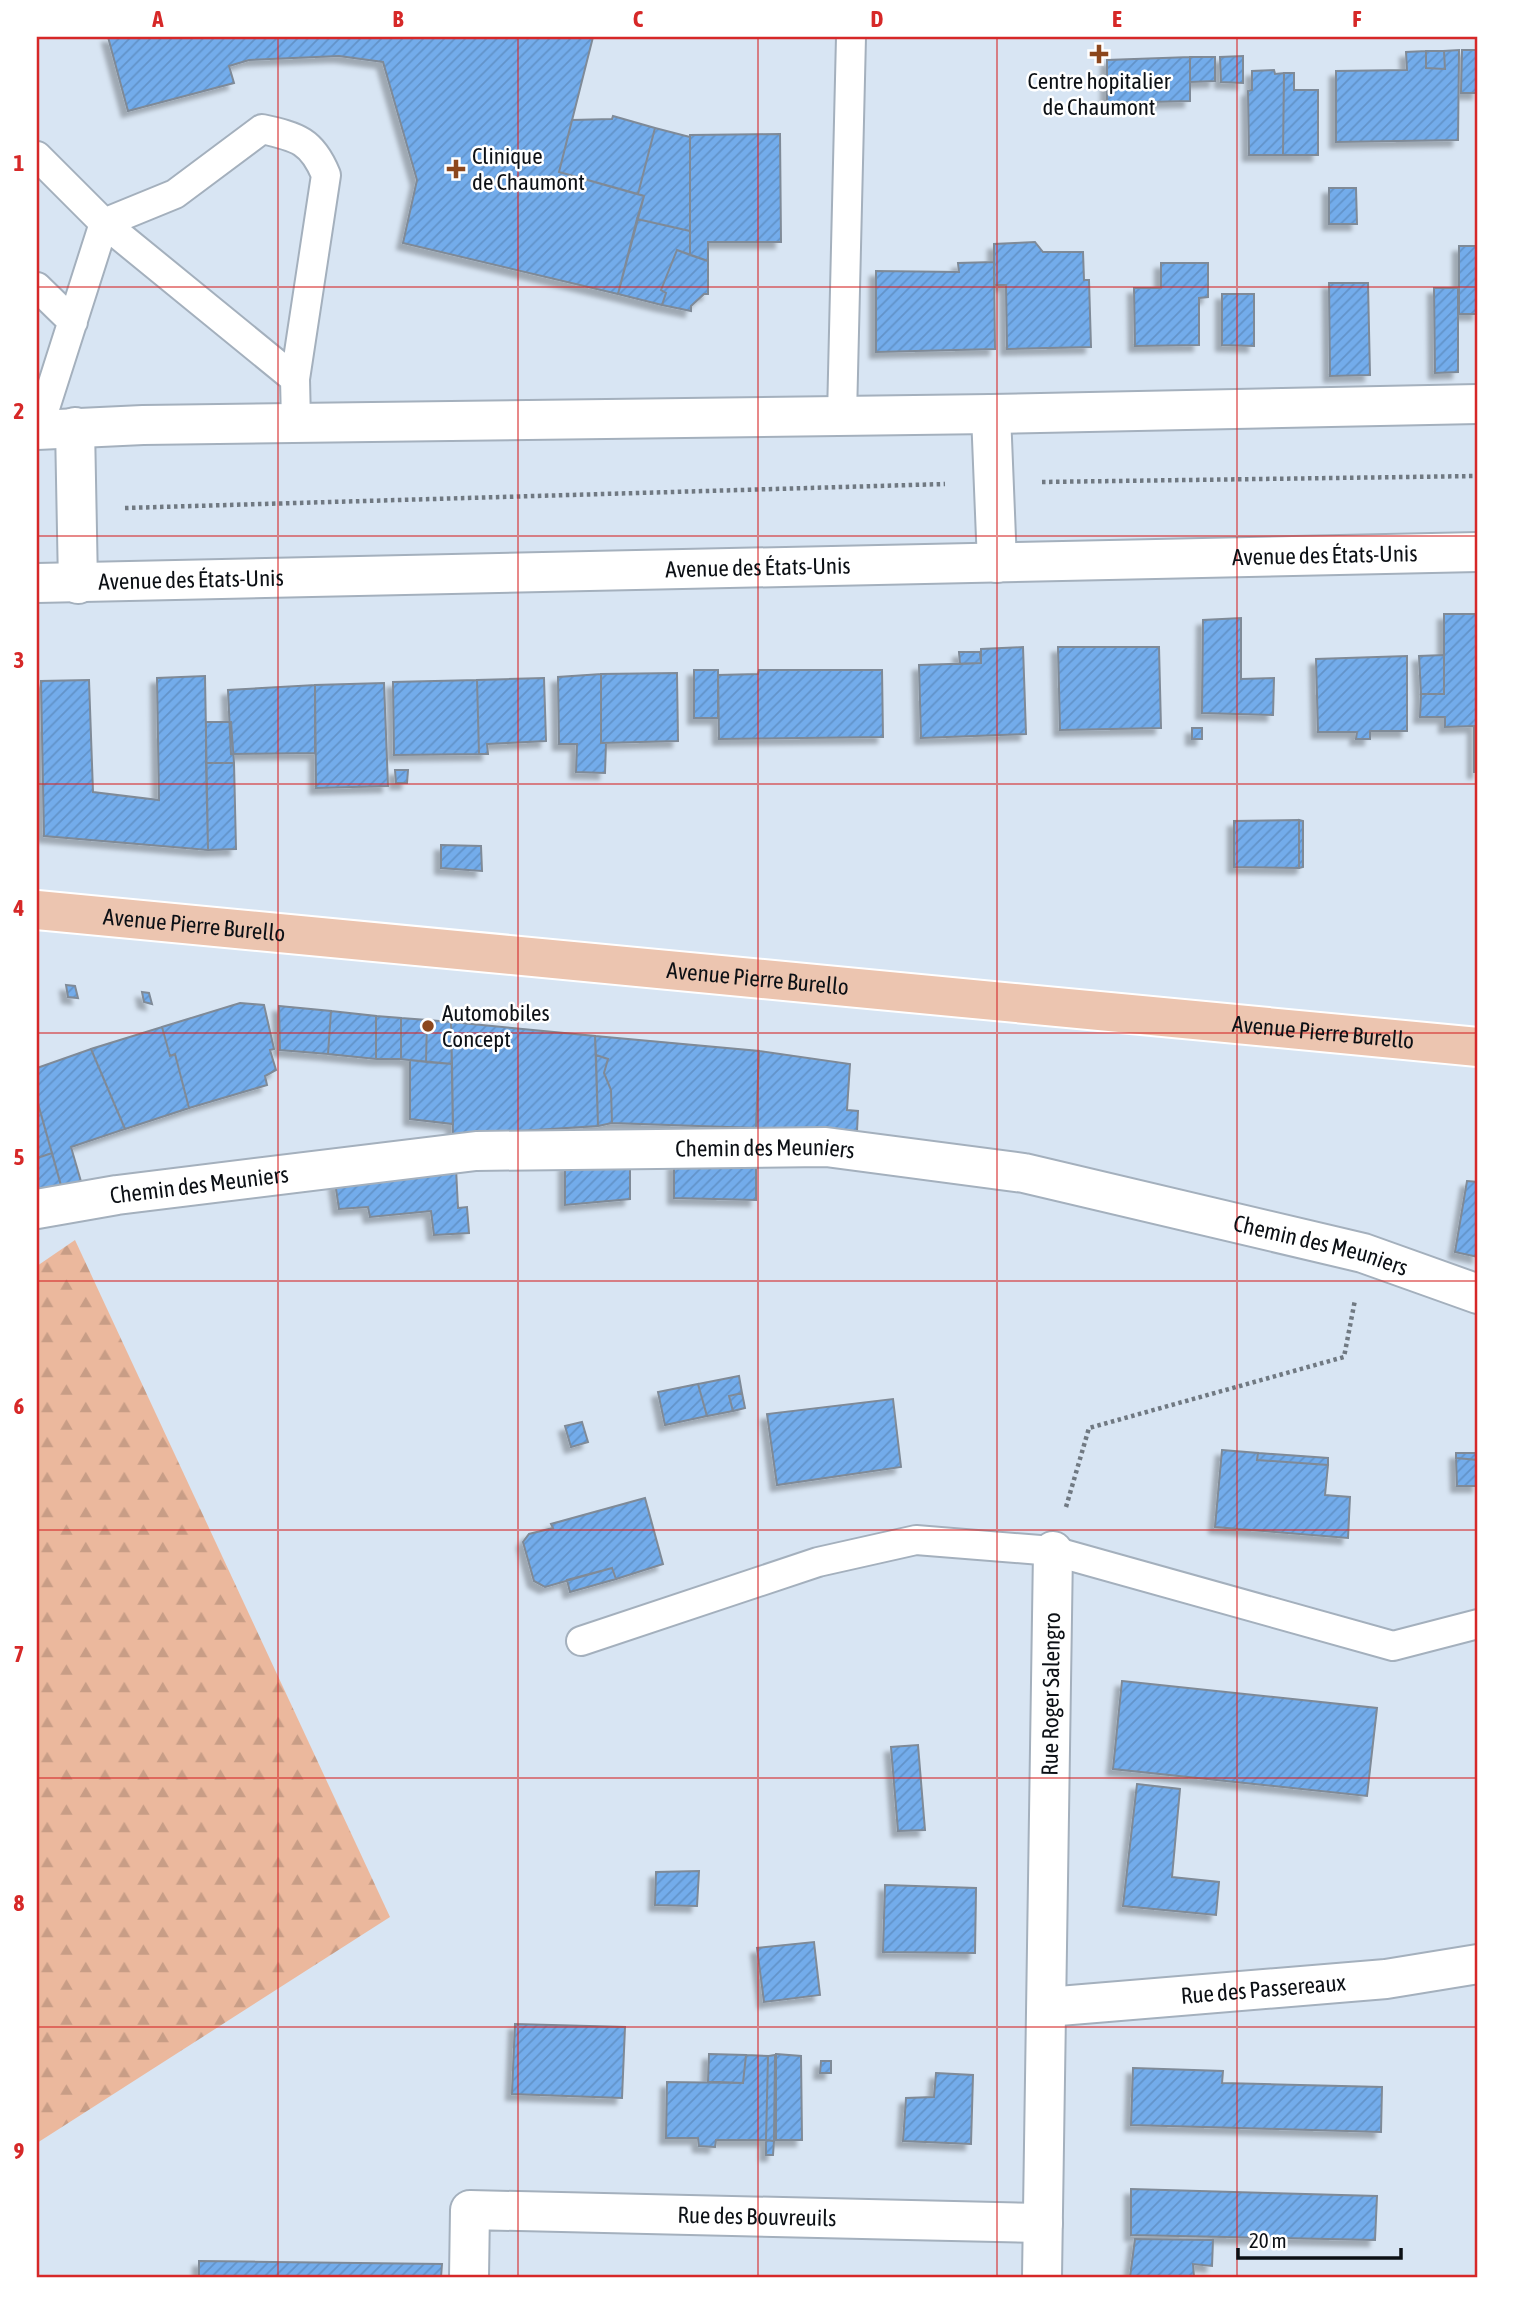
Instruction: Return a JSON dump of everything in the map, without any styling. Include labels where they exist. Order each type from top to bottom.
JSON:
[{"type":"main road","name":"Avenue Pierre Burello","points":[[37,910],[1478,1047]]},
{"type":"street","points":[[78,584],[76,510],[50,429],[296,422],[991,414],[1478,404]]},
{"type":"street","points":[[991,414],[997,563]]},
{"type":"street","name":"Avenue des États-Unis","points":[[37,583],[1478,552]]},
{"type":"street","name":"Chemin des Meuniers","points":[[37,1209],[117,1195],[476,1151],[826,1147],[1024,1173],[1363,1253],[1478,1294]]},
{"type":"street","name":"Rue Roger Salengro","points":[[1042,2277],[1053,1551]]},
{"type":"street","name":"Rue des Passereaux","points":[[1047,2007],[1386,1979],[1478,1964]]},
{"type":"street","name":"Rue des Bouvreuils","points":[[469,2277],[470,2210],[1043,2223]]},
{"type":"lane","points":[[842,416],[851,37]]},
{"type":"lane","points":[[104,223],[175,194],[262,129],[292,135],[316,151],[326,176],[295,379],[296,422]]},
{"type":"lane","points":[[37,156],[104,223],[295,379]]},
{"type":"lane","points":[[50,429],[73,322],[104,223]]},
{"type":"lane","points":[[37,287],[73,322]]},
{"type":"lane","points":[[581,1641],[818,1562],[916,1540],[1053,1551],[1393,1646],[1478,1624]]},
{"type":"path","points":[[76,510],[994,482],[1478,476]]},
{"type":"path","points":[[1053,1551],[1089,1428],[1344,1357],[1363,1253]]},
{"type":"green space","points":[[75,1240],[390,1917],[37,2143],[37,1266]]},
{"type":"building","points":[[108,37],[593,37],[559,172],[644,196],[618,294],[403,243],[417,180],[383,62],[339,56],[249,60],[229,66],[234,83],[128,111]]},
{"type":"building","points":[[1459,50],[1458,140],[1336,142],[1336,71],[1407,70],[1406,52],[1426,51],[1426,68],[1445,69],[1444,51]]},
{"type":"building","points":[[1462,50],[1478,50],[1478,93],[1461,93]]},
{"type":"building","points":[[1426,51],[1444,51],[1445,69],[1426,68]]},
{"type":"building","points":[[1243,56],[1243,83],[1221,82],[1220,57]]},
{"type":"building","points":[[1190,57],[1215,57],[1215,81],[1190,82]]},
{"type":"building","points":[[1190,57],[1190,101],[1107,103],[1107,60]]},
{"type":"building","points":[[1274,70],[1275,74],[1284,73],[1283,155],[1249,155],[1248,91],[1252,90],[1252,71]]},
{"type":"building","points":[[1284,73],[1294,73],[1294,90],[1318,90],[1318,155],[1283,155]]},
{"type":"building","points":[[613,116],[655,128],[638,194],[559,172],[572,120],[612,119]]},
{"type":"building","points":[[655,128],[690,137],[690,231],[637,219],[644,196],[638,194]]},
{"type":"building","points":[[780,134],[781,242],[708,242],[708,261],[690,255],[690,135]]},
{"type":"building","points":[[1329,188],[1356,188],[1357,224],[1329,224]]},
{"type":"building","points":[[637,219],[690,231],[690,255],[677,250],[661,290],[666,293],[662,305],[618,294]]},
{"type":"building","points":[[1035,242],[1043,252],[1083,252],[1084,280],[1089,280],[1091,347],[1007,349],[1006,285],[994,285],[994,244]]},
{"type":"building","points":[[1459,246],[1478,246],[1478,314],[1459,314]]},
{"type":"building","points":[[677,250],[708,261],[708,294],[704,294],[691,306],[691,311],[662,305],[666,293],[661,290]]},
{"type":"building","points":[[994,262],[995,349],[876,352],[876,271],[959,272],[958,263]]},
{"type":"building","points":[[1161,263],[1208,263],[1208,297],[1199,298],[1199,345],[1135,346],[1134,288],[1161,288]]},
{"type":"building","points":[[1329,283],[1368,283],[1370,375],[1330,376]]},
{"type":"building","points":[[1434,288],[1458,288],[1458,372],[1435,373]]},
{"type":"building","points":[[1222,294],[1254,294],[1254,346],[1222,345]]},
{"type":"building","points":[[1444,614],[1478,614],[1478,772],[1474,772],[1474,726],[1445,727],[1445,717],[1420,717],[1421,694],[1444,694]]},
{"type":"building","points":[[1241,618],[1241,679],[1274,678],[1273,715],[1202,713],[1203,620]]},
{"type":"building","points":[[1023,647],[1026,734],[921,738],[919,665],[981,663],[981,649]]},
{"type":"building","points":[[1058,647],[1159,647],[1161,728],[1060,730]]},
{"type":"building","points":[[959,652],[980,652],[981,663],[960,664]]},
{"type":"building","points":[[1444,655],[1444,694],[1421,694],[1419,656]]},
{"type":"building","points":[[1407,656],[1407,731],[1370,731],[1370,739],[1356,739],[1357,732],[1318,732],[1316,659]]},
{"type":"building","points":[[694,670],[718,670],[718,718],[694,718]]},
{"type":"building","points":[[759,670],[882,670],[883,737],[719,739],[718,675],[758,674]]},
{"type":"building","points":[[677,673],[678,741],[601,743],[601,674]]},
{"type":"building","points":[[601,674],[601,743],[606,743],[605,773],[576,772],[577,744],[559,744],[558,677]]},
{"type":"building","points":[[205,676],[208,850],[44,836],[41,681],[89,680],[93,792],[159,800],[157,678]]},
{"type":"building","points":[[544,678],[546,741],[487,744],[488,754],[479,754],[477,680]]},
{"type":"building","points":[[477,680],[479,754],[394,755],[393,682]]},
{"type":"building","points":[[384,683],[388,786],[316,788],[315,685]]},
{"type":"building","points":[[315,685],[315,753],[231,754],[228,690]]},
{"type":"building","points":[[206,722],[231,722],[234,763],[206,763]]},
{"type":"building","points":[[1192,728],[1202,728],[1202,739],[1192,739]]},
{"type":"building","points":[[206,763],[234,763],[236,849],[208,850]]},
{"type":"building","points":[[395,770],[408,770],[407,783],[396,783]]},
{"type":"building","points":[[1299,820],[1303,821],[1303,867],[1299,868]]},
{"type":"building","points":[[1299,820],[1299,868],[1234,867],[1234,821]]},
{"type":"building","points":[[441,845],[481,846],[482,871],[441,868]]},
{"type":"building","points":[[66,985],[75,986],[78,998],[68,997]]},
{"type":"building","points":[[142,992],[149,993],[152,1004],[144,1002]]},
{"type":"building","points":[[240,1003],[264,1005],[274,1049],[270,1050],[276,1070],[265,1076],[267,1085],[189,1108],[175,1054],[170,1056],[162,1027]]},
{"type":"building","points":[[279,1006],[331,1011],[328,1054],[280,1050]]},
{"type":"building","points":[[331,1011],[376,1016],[376,1059],[328,1054]]},
{"type":"building","points":[[376,1016],[401,1018],[401,1059],[376,1059]]},
{"type":"building","points":[[401,1018],[427,1020],[426,1062],[401,1059]]},
{"type":"building","points":[[427,1020],[451,1022],[452,1064],[426,1062]]},
{"type":"building","points":[[451,1022],[595,1036],[598,1126],[453,1135]]},
{"type":"building","points":[[162,1027],[170,1056],[175,1054],[189,1108],[125,1129],[91,1049]]},
{"type":"building","points":[[595,1036],[759,1051],[756,1128],[612,1123],[611,1090],[604,1073],[608,1059],[596,1055]]},
{"type":"building","points":[[91,1049],[125,1129],[71,1147],[82,1185],[62,1189],[37,1100],[37,1068]]},
{"type":"building","points":[[759,1051],[850,1064],[847,1110],[858,1111],[857,1131],[756,1128]]},
{"type":"building","points":[[596,1055],[608,1059],[604,1073],[611,1090],[612,1123],[598,1126]]},
{"type":"building","points":[[410,1060],[452,1064],[453,1124],[410,1119]]},
{"type":"building","points":[[37,1100],[52,1153],[37,1158]]},
{"type":"building","points":[[52,1153],[62,1189],[37,1192],[37,1158]]},
{"type":"building","points":[[674,1163],[756,1163],[756,1200],[674,1198]]},
{"type":"building","points":[[565,1164],[630,1164],[630,1199],[565,1205]]},
{"type":"building","points":[[456,1168],[458,1208],[467,1207],[469,1233],[434,1235],[431,1211],[370,1217],[368,1207],[339,1209],[335,1182]]},
{"type":"building","points":[[1467,1181],[1478,1182],[1478,1257],[1455,1252]]},
{"type":"building","points":[[739,1376],[742,1393],[729,1396],[733,1411],[707,1416],[698,1384]]},
{"type":"building","points":[[698,1384],[707,1416],[665,1425],[658,1392]]},
{"type":"building","points":[[742,1393],[745,1408],[733,1411],[729,1396]]},
{"type":"building","points":[[893,1399],[901,1467],[777,1485],[767,1414]]},
{"type":"building","points":[[582,1422],[588,1442],[571,1447],[565,1426]]},
{"type":"building","points":[[1222,1450],[1258,1453],[1257,1460],[1328,1465],[1325,1495],[1350,1497],[1348,1538],[1215,1527]]},
{"type":"building","points":[[1258,1453],[1328,1458],[1328,1465],[1257,1460]]},
{"type":"building","points":[[1456,1453],[1478,1453],[1478,1460],[1456,1458]]},
{"type":"building","points":[[1456,1458],[1478,1460],[1478,1486],[1457,1486]]},
{"type":"building","points":[[645,1498],[663,1564],[616,1579],[612,1568],[545,1587],[534,1581],[523,1542],[529,1534],[553,1528],[551,1524]]},
{"type":"building","points":[[612,1568],[616,1579],[570,1592],[567,1580]]},
{"type":"building","points":[[1122,1681],[1377,1708],[1367,1796],[1113,1769]]},
{"type":"building","points":[[918,1745],[925,1830],[898,1831],[891,1747]]},
{"type":"building","points":[[1137,1784],[1180,1789],[1172,1877],[1219,1882],[1216,1915],[1123,1906]]},
{"type":"building","points":[[699,1871],[697,1906],[655,1905],[656,1872]]},
{"type":"building","points":[[885,1885],[976,1888],[975,1953],[883,1952]]},
{"type":"building","points":[[814,1942],[820,1995],[764,2002],[757,1948]]},
{"type":"building","points":[[515,2024],[625,2027],[622,2098],[512,2094]]},
{"type":"building","points":[[709,2054],[746,2055],[743,2083],[708,2082]]},
{"type":"building","points":[[776,2054],[801,2056],[802,2140],[776,2140]]},
{"type":"building","points":[[746,2055],[768,2056],[766,2140],[716,2140],[715,2147],[699,2146],[698,2138],[666,2138],[667,2082],[743,2083]]},
{"type":"building","points":[[775,2055],[774,2141],[766,2140],[768,2056]]},
{"type":"building","points":[[821,2061],[831,2061],[831,2073],[820,2073]]},
{"type":"building","points":[[1133,2068],[1223,2071],[1222,2083],[1382,2087],[1381,2132],[1131,2125]]},
{"type":"building","points":[[936,2073],[973,2075],[971,2144],[903,2141],[906,2098],[934,2097]]},
{"type":"building","points":[[766,2140],[774,2141],[773,2155],[766,2155]]},
{"type":"building","points":[[1131,2189],[1377,2196],[1375,2240],[1131,2235]]},
{"type":"building","points":[[1135,2239],[1213,2240],[1212,2266],[1193,2264],[1194,2277],[1130,2277]]},
{"type":"building","points":[[199,2261],[442,2264],[441,2277],[199,2277]]},
{"type":"place","name":"Centre hopitalier de Chaumont","points":[[1099,54]]},
{"type":"place","name":"Clinique de Chaumont","points":[[456,169]]},
{"type":"place","name":"Automobiles Concept","points":[[428,1026]]}]
